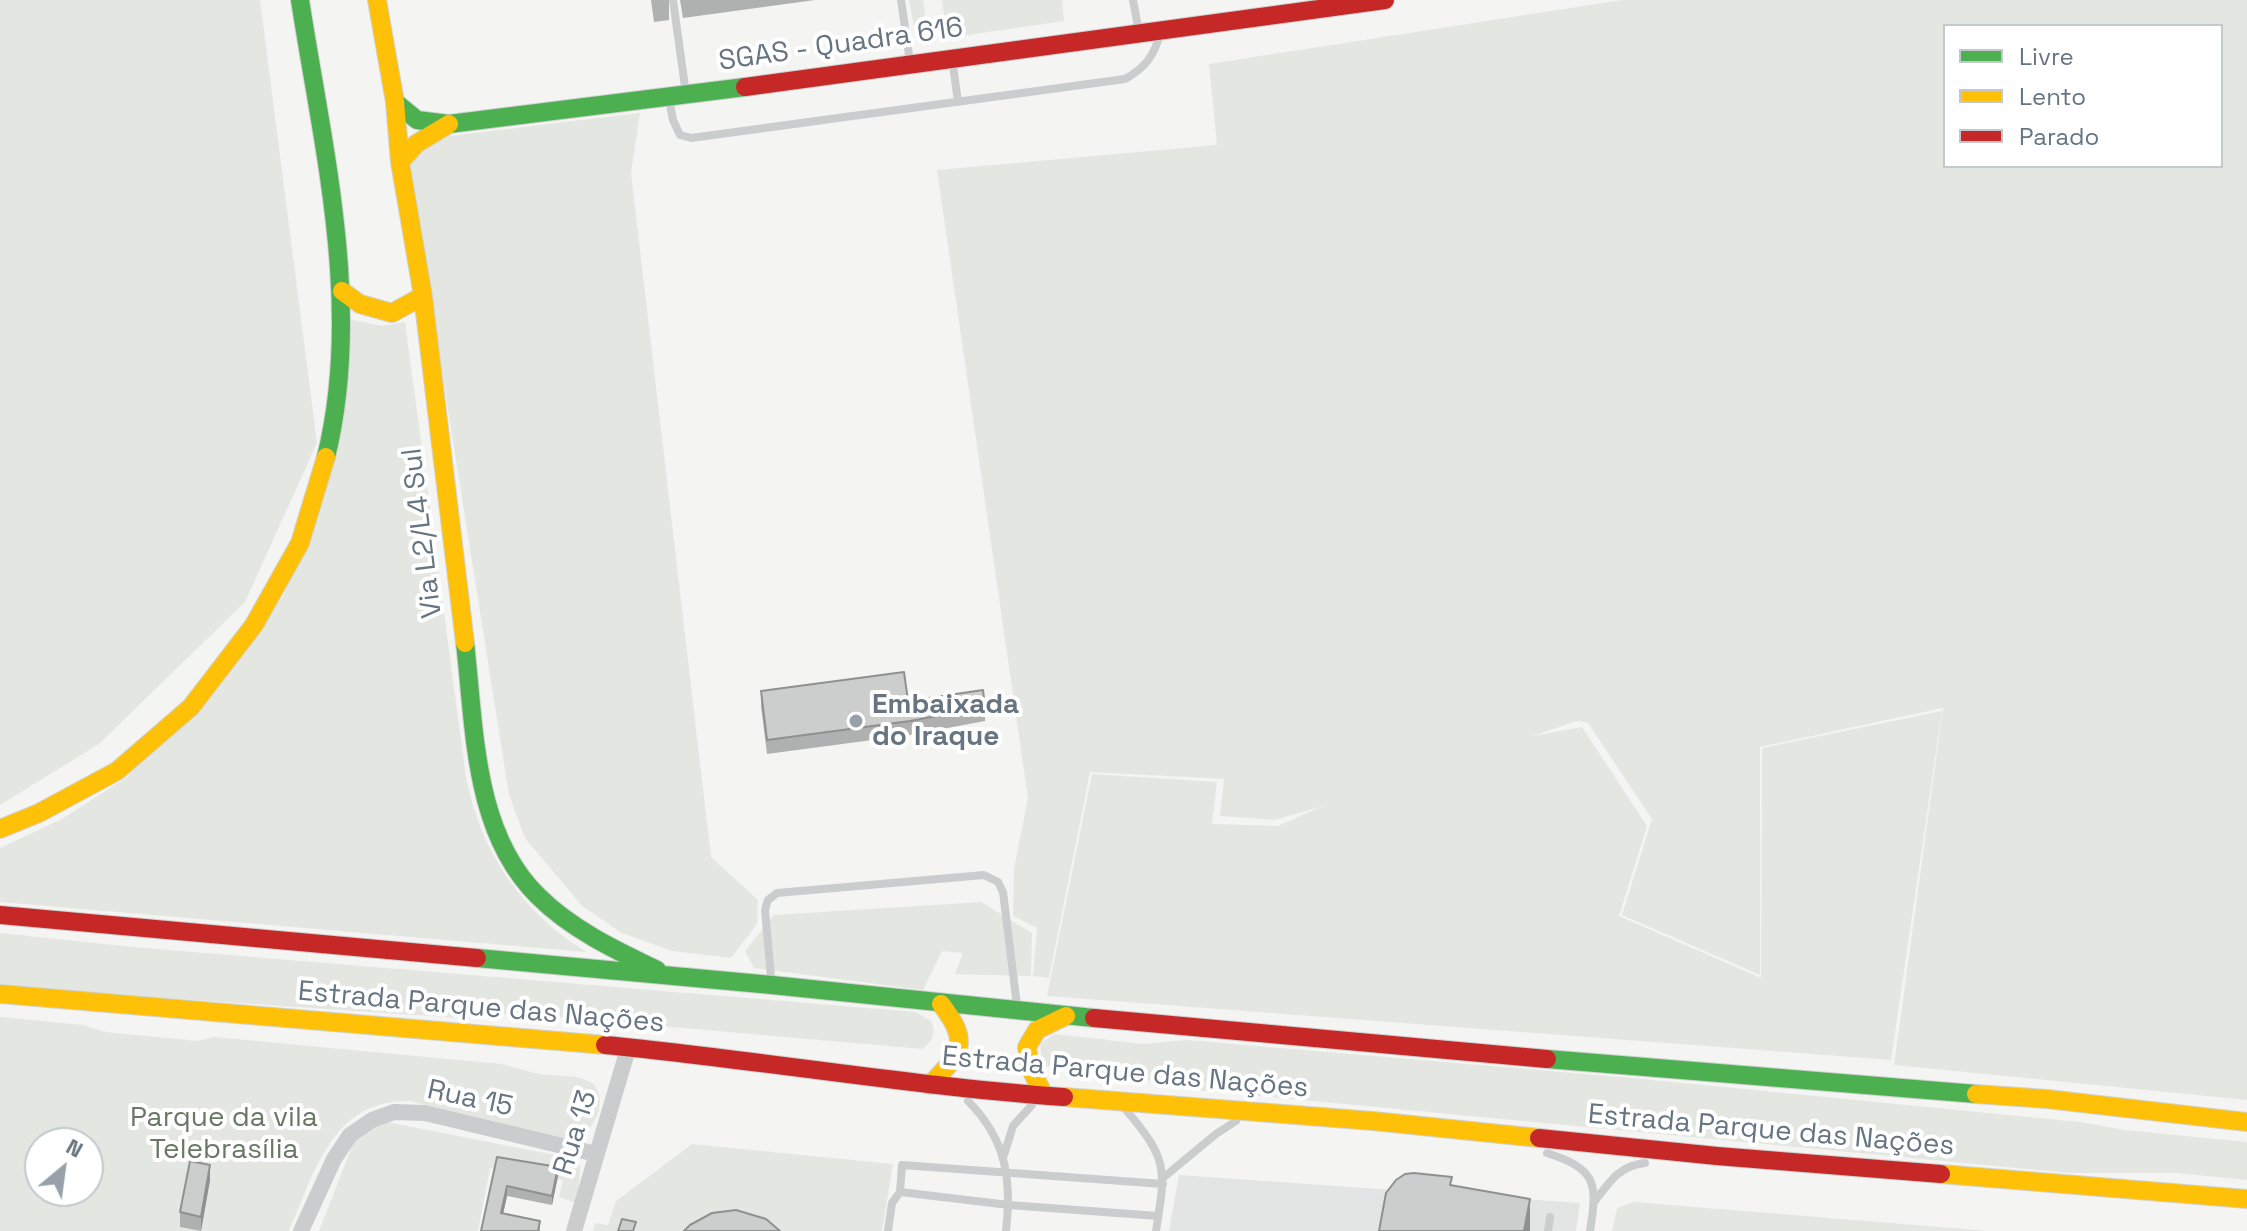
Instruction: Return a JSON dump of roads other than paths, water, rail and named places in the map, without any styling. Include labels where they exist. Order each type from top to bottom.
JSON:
[{"type":"main road","points":[[0,829],[39,813],[117,771],[191,707],[254,625],[300,543],[334,424],[342,291],[300,0]]},
{"type":"main road","name":"Via L2/L4 Sul","points":[[377,0],[423,296],[482,784],[509,859],[537,896],[593,939],[667,975]]},
{"type":"main road","name":"SGAS - Quadra 616","points":[[395,102],[417,120],[449,124],[678,97],[1385,0]]},
{"type":"main road","name":"SGAS - Quadra 616","points":[[400,162],[416,144],[449,124]]},
{"type":"main road","points":[[342,291],[360,304],[392,313],[423,296]]},
{"type":"main road","name":"Estrada Parque das Nações","points":[[0,915],[667,975],[1066,1016],[1818,1083],[2047,1099],[2247,1122]]},
{"type":"main road","name":"Estrada Parque das Nações","points":[[0,994],[210,1014],[468,1032],[736,1058],[956,1089],[1373,1121],[1717,1156],[2247,1199]]},
{"type":"main road","points":[[930,1085],[956,1056],[961,1040],[957,1024],[941,1004]]},
{"type":"main road","points":[[1044,1095],[1027,1064],[1026,1049],[1032,1034],[1047,1022],[1066,1016]]},
{"type":"street","name":"Rua 13","points":[[574,1231],[628,1049]]},
{"type":"street","name":"Rua 15","points":[[301,1231],[334,1159],[350,1135],[372,1120],[394,1112],[425,1113],[596,1154]]},
{"type":"lane","points":[[673,0],[678,97],[673,120],[680,135],[691,138],[1125,79],[1140,70],[1154,53],[1162,30]]},
{"type":"lane","points":[[901,0],[910,63]]},
{"type":"lane","points":[[1133,0],[1139,32]]},
{"type":"lane","points":[[952,58],[958,102]]},
{"type":"lane","points":[[772,985],[765,910],[768,900],[777,893],[984,875],[998,882],[1003,892],[1018,1010]]},
{"type":"lane","points":[[956,1089],[986,1118],[1004,1156],[1009,1205],[1006,1231]]},
{"type":"lane","points":[[1004,1156],[1013,1126],[1044,1095]]},
{"type":"lane","points":[[1118,1101],[1152,1144],[1164,1180],[1156,1231]]},
{"type":"lane","points":[[888,1231],[892,1203],[900,1192],[902,1165],[1164,1180],[1216,1134],[1252,1111]]},
{"type":"lane","points":[[1493,1135],[1581,1167],[1593,1181],[1595,1202],[1590,1231]]},
{"type":"lane","points":[[1671,1160],[1717,1156]]},
{"type":"lane","points":[[1595,1202],[1613,1176],[1624,1168],[1655,1162]]},
{"type":"lane","points":[[900,1192],[1009,1205],[1158,1216]]},
{"type":"lane","points":[[1548,1231],[1550,1217]]},
{"type":"place","name":"Embaixada do Iraque","points":[[856,721]]},
{"type":"park label","name":"Parque da vila Telebrasília","points":[[224,1134]]}]
